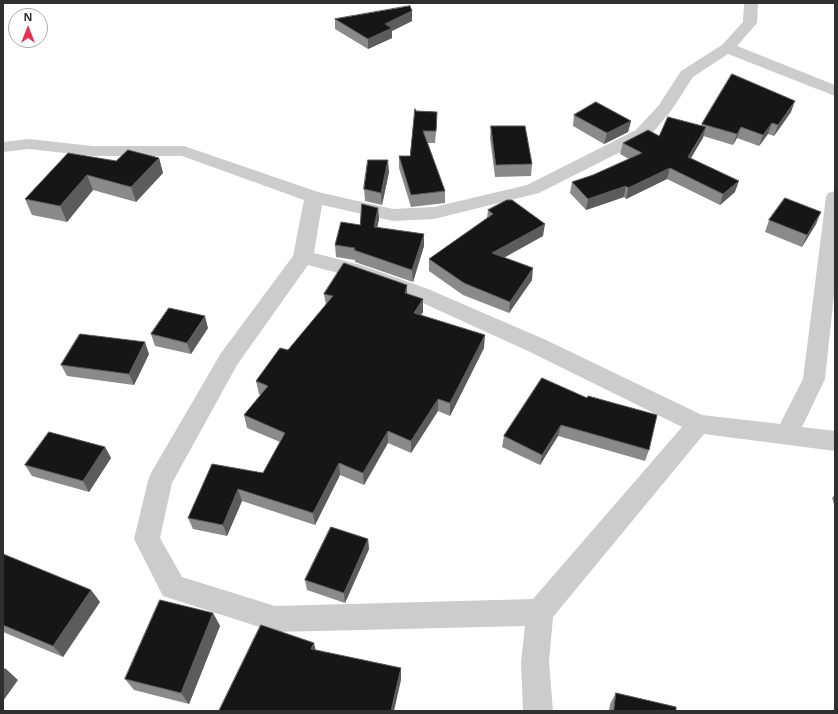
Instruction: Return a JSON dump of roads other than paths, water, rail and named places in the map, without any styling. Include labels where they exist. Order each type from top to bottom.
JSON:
[{"type":"street","points":[[3,147],[29,144],[92,150],[184,150],[314,197],[393,214],[434,213],[533,189],[642,134],[665,108],[687,74],[727,48],[750,23],[751,3]]},
{"type":"street","points":[[727,48],[835,91]]},
{"type":"street","points":[[314,197],[303,257],[229,359],[160,481],[147,539],[173,587],[275,619],[540,612]]},
{"type":"street","points":[[786,435],[814,379],[835,197]]},
{"type":"street","points":[[303,257],[354,270],[421,294],[545,350],[699,424],[835,442]]},
{"type":"street","points":[[538,711],[534,662],[540,612],[699,424]]}]
